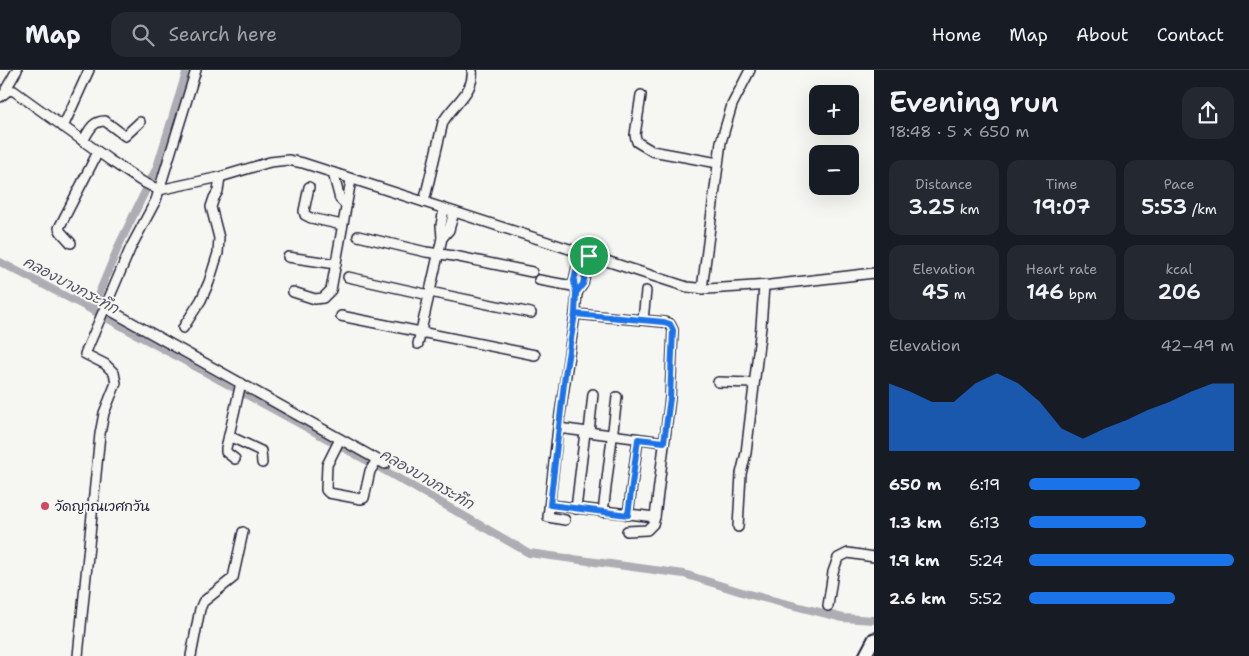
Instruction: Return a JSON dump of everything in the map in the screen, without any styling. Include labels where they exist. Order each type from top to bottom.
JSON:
[{"type":"main road","points":[[865,656],[874,639]]},
{"type":"street","points":[[0,97],[17,70]]},
{"type":"street","points":[[62,127],[89,70]]},
{"type":"street","points":[[78,656],[100,434],[104,413],[116,383],[114,373],[105,364],[85,354],[88,343],[103,313],[156,188],[196,70]]},
{"type":"street","points":[[424,202],[443,122],[449,111],[471,85],[473,78],[472,70]]},
{"type":"street","points":[[702,289],[721,142],[732,105],[750,70]]},
{"type":"street","points":[[5,88],[23,96],[62,127],[98,152],[141,181],[156,188],[220,177],[264,163],[288,160],[424,202],[668,282],[702,289],[764,286],[874,273]]},
{"type":"street","points":[[641,95],[635,135],[637,142],[652,151],[718,163]]},
{"type":"street","points":[[83,141],[92,125],[96,122],[106,121],[126,136],[140,122]]},
{"type":"street","points":[[71,243],[59,228],[98,152]]},
{"type":"street","points":[[333,174],[340,199],[346,205]]},
{"type":"street","points":[[183,328],[201,300],[218,253],[219,238],[211,207],[218,192],[220,177]]},
{"type":"street","points":[[293,292],[315,299],[323,298],[331,290],[351,180]]},
{"type":"street","points":[[308,187],[304,210],[305,215],[342,226]]},
{"type":"street","points":[[418,344],[442,238],[441,225],[444,209]]},
{"type":"street","points":[[442,238],[449,230],[454,212]]},
{"type":"street","points":[[358,236],[532,272]]},
{"type":"street","points":[[565,520],[548,517],[577,289],[585,255]]},
{"type":"street","points":[[288,257],[336,264]]},
{"type":"street","points":[[348,277],[530,312]]},
{"type":"street","points":[[539,280],[577,289]]},
{"type":"street","points":[[738,527],[741,474],[746,453],[764,286]]},
{"type":"street","points":[[643,320],[646,291]]},
{"type":"street","points":[[103,313],[340,440],[380,462],[370,472],[364,498],[329,493],[326,490],[327,465],[340,440]]},
{"type":"street","points":[[575,314],[670,324],[673,330],[670,398],[655,517],[653,524],[647,530],[627,531]]},
{"type":"street","points":[[341,316],[535,354]]},
{"type":"street","points":[[718,382],[753,383]]},
{"type":"street","points":[[236,459],[226,452],[240,387]]},
{"type":"street","points":[[576,509],[593,394]]},
{"type":"street","points":[[603,512],[614,435],[617,397]]},
{"type":"street","points":[[558,428],[664,442]]},
{"type":"street","points":[[228,436],[261,451],[262,464]]},
{"type":"street","points":[[628,515],[638,439]]},
{"type":"street","points":[[550,505],[655,517]]},
{"type":"street","points":[[191,656],[200,608],[203,602],[234,578],[242,532]]},
{"type":"street","points":[[828,606],[833,572],[838,558],[848,553],[874,557]]},
{"type":"waterway","points":[[92,310],[119,245],[157,167],[187,70]]},
{"type":"waterway","name":"คลองบางกระทึก","points":[[0,262],[92,310],[375,465],[529,553],[684,574],[748,594],[843,618],[874,620]]},
{"type":"place","name":"วัดญาณเวศกวัน","points":[[45,506]]},
{"type":"route","points":[[589,256],[580,253],[574,281],[576,293],[575,314],[565,375],[550,505],[628,515],[638,439],[664,442],[670,398],[673,330],[670,324],[664,322],[575,314],[576,293],[583,284],[589,256]]}]
